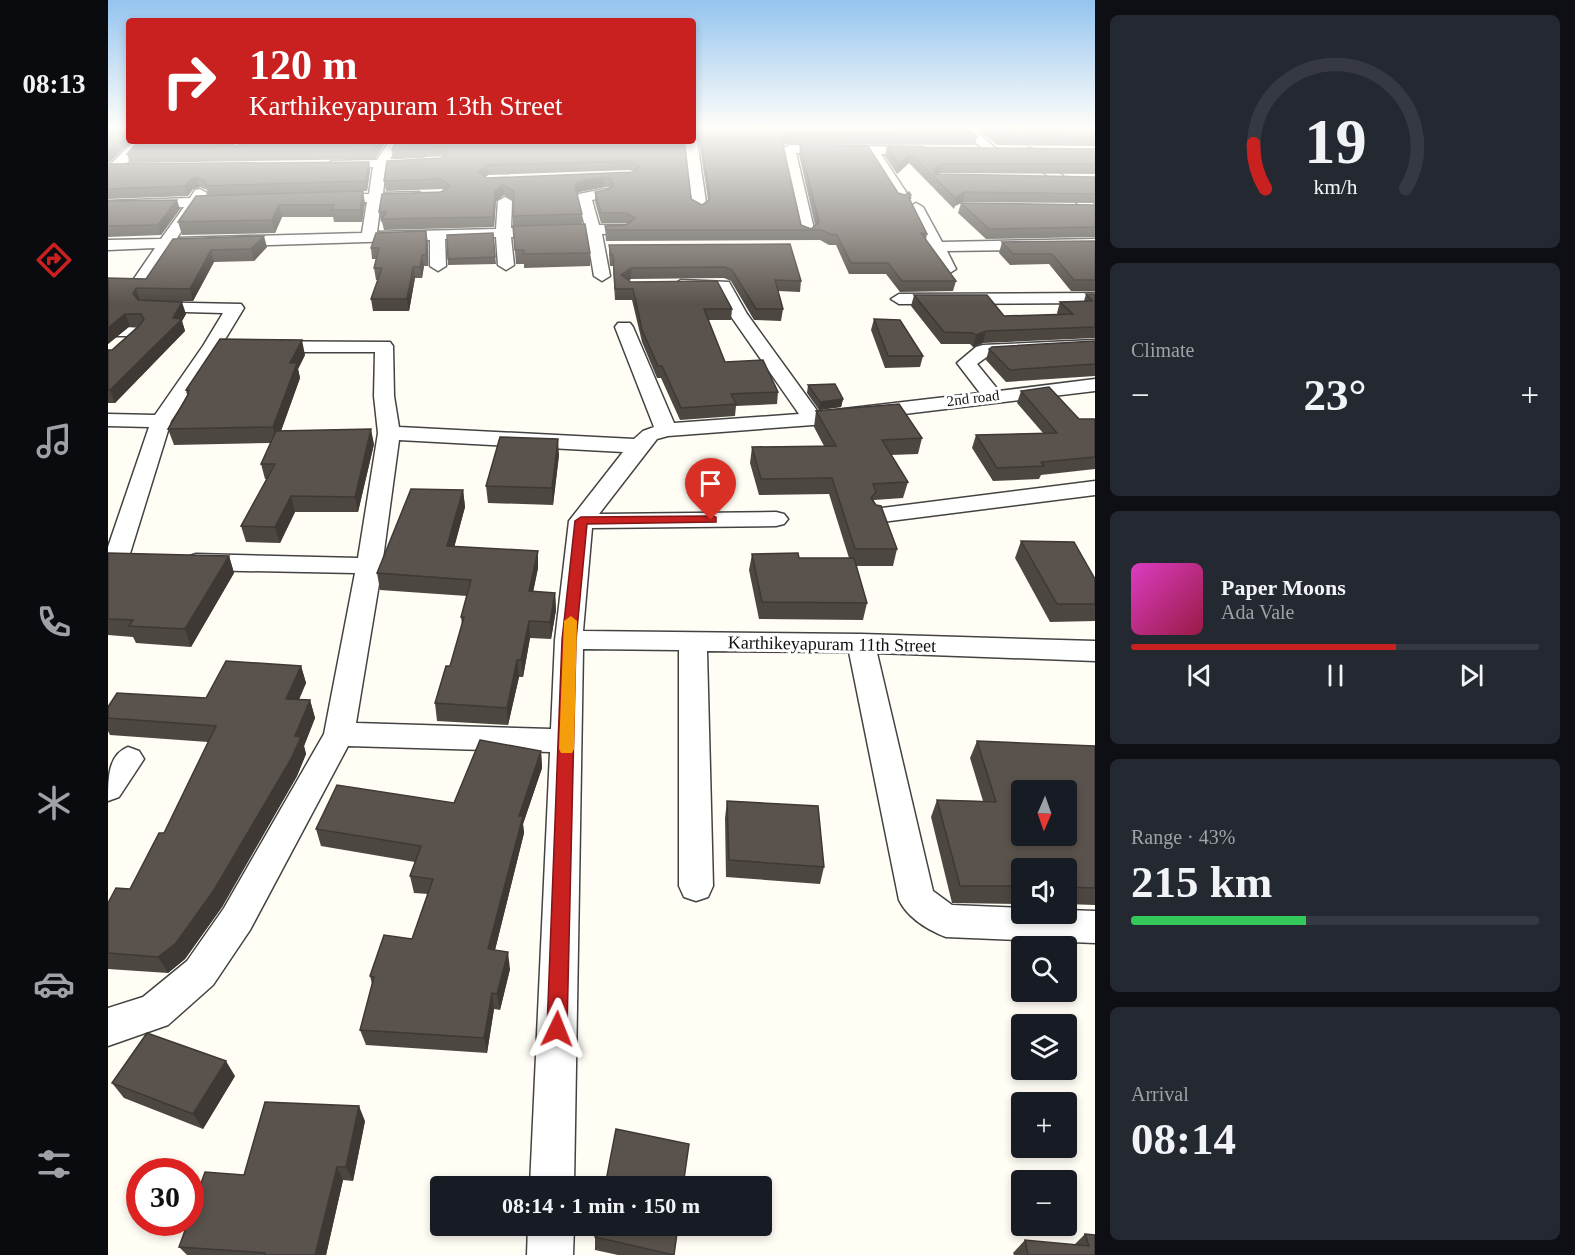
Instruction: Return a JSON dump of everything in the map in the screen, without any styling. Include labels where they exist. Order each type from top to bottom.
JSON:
[{"type":"street","points":[[139,283],[192,202],[205,187]]},
{"type":"street","points":[[369,237],[378,187]]},
{"type":"street","points":[[697,187],[700,209]]},
{"type":"street","points":[[795,187],[804,243]]},
{"type":"street","points":[[896,187],[903,198]]},
{"type":"street","points":[[1067,187],[1094,210]]},
{"type":"street","points":[[602,276],[603,248],[592,230],[584,197],[604,193]]},
{"type":"street","points":[[319,199],[431,196]]},
{"type":"street","points":[[108,205],[238,201]]},
{"type":"street","points":[[505,201],[503,233],[506,266]]},
{"type":"street","points":[[916,207],[948,269]]},
{"type":"street","points":[[1068,209],[1094,210]]},
{"type":"street","points":[[108,245],[626,229]]},
{"type":"street","points":[[437,235],[438,266]]},
{"type":"street","points":[[938,247],[1095,244]]},
{"type":"street","points":[[665,286],[723,285],[739,315],[813,419]]},
{"type":"street","points":[[899,299],[1093,300]]},
{"type":"street","points":[[121,561],[161,421],[212,347],[234,300],[148,306]]},
{"type":"street","points":[[552,1176],[569,640],[581,521],[639,446],[650,435],[666,430],[624,327]]},
{"type":"street","points":[[108,331],[136,332],[115,351]]},
{"type":"street","points":[[993,396],[966,363],[983,351],[1095,345]]},
{"type":"street","points":[[108,1027],[154,1012],[200,973],[237,919],[339,734],[369,566],[389,433],[384,396],[384,346],[212,347]]},
{"type":"street","name":"2nd road","points":[[666,430],[813,419],[851,412],[1095,385]]},
{"type":"street","points":[[108,420],[161,421]]},
{"type":"street","points":[[389,433],[639,446]]},
{"type":"street","points":[[882,515],[1095,488]]},
{"type":"street","points":[[581,521],[777,519]]},
{"type":"street","points":[[173,561],[369,566]]},
{"type":"street","name":"Karthikeyapuram 11th Street","points":[[569,640],[861,643],[1092,657]]},
{"type":"street","points":[[693,641],[696,886]]},
{"type":"street","points":[[861,643],[917,900],[946,921],[1095,927]]},
{"type":"street","points":[[339,734],[567,741]]},
{"type":"street","points":[[108,788],[128,759]]},
{"type":"street","points":[[550,1255],[551,1236]]},
{"type":"building","points":[[108,187],[170,187],[108,189]]},
{"type":"building","points":[[449,187],[501,187],[495,191],[493,217],[382,219],[386,212],[379,212],[382,194],[441,192]]},
{"type":"building","points":[[506,187],[575,187],[582,214],[513,216],[514,191]]},
{"type":"building","points":[[612,187],[689,187],[691,199],[702,205],[710,199],[708,187],[792,187],[801,225],[811,229],[819,222],[810,187],[894,187],[898,193],[905,195],[909,192],[911,195],[909,198],[927,234],[921,233],[956,281],[902,281],[888,263],[851,263],[837,235],[822,230],[606,230],[605,226],[626,225],[635,218],[626,213],[601,213],[595,192]]},
{"type":"building","points":[[944,187],[1095,187],[1095,194],[965,192],[956,199]]},
{"type":"building","points":[[363,191],[360,210],[331,210],[334,205],[279,205],[272,220],[178,222],[196,196]]},
{"type":"building","points":[[177,200],[158,225],[108,226],[108,201]]},
{"type":"building","points":[[961,203],[1095,205],[1095,227],[989,229]]},
{"type":"building","points":[[585,224],[590,253],[523,254],[524,250],[515,250],[513,226]]},
{"type":"building","points":[[426,231],[426,255],[422,255],[420,267],[413,267],[407,299],[371,299],[382,268],[374,268],[379,248],[371,248],[376,233]]},
{"type":"building","points":[[493,233],[495,257],[448,259],[447,235]]},
{"type":"building","points":[[264,236],[251,249],[211,250],[190,289],[136,288],[133,294],[138,300],[182,302],[173,318],[182,319],[108,390],[108,350],[112,350],[144,319],[141,314],[125,314],[108,328],[108,278],[146,279],[173,239]]},
{"type":"building","points":[[1095,241],[1095,280],[1074,280],[1052,254],[1013,254],[1002,242]]},
{"type":"building","points":[[790,244],[801,281],[775,280],[783,309],[756,309],[732,270],[725,267],[631,268],[621,275],[631,282],[717,281],[732,309],[704,309],[725,362],[763,360],[778,392],[731,394],[736,404],[681,408],[642,330],[633,289],[615,289],[613,255],[611,255],[609,245]]},
{"type":"building","points":[[1086,294],[1095,294],[1095,327],[986,331],[976,335],[944,332],[914,295],[987,295],[1004,316],[1073,314],[1060,302],[1092,301]]},
{"type":"building","points":[[874,319],[900,320],[923,356],[888,356]]},
{"type":"building","points":[[220,339],[302,340],[290,363],[297,363],[273,427],[168,429],[188,395],[189,390],[186,390]]},
{"type":"building","points":[[1095,341],[1095,364],[1010,370],[989,349],[992,347]]},
{"type":"building","points":[[835,384],[843,399],[820,402],[808,385]]},
{"type":"building","points":[[1049,387],[1079,419],[1095,419],[1095,457],[1041,462],[1044,466],[997,468],[976,435],[1057,433],[1021,391]]},
{"type":"building","points":[[899,404],[922,438],[882,440],[908,482],[873,484],[876,492],[871,498],[876,505],[881,506],[897,549],[855,549],[832,478],[761,479],[752,447],[836,446],[816,411]]},
{"type":"building","points":[[371,429],[355,497],[291,496],[275,527],[241,526],[275,464],[261,464],[276,431]]},
{"type":"building","points":[[500,437],[558,439],[552,488],[486,486]]},
{"type":"building","points":[[411,489],[463,490],[447,546],[538,551],[529,591],[555,593],[550,622],[529,621],[521,660],[517,660],[507,708],[435,703],[446,666],[450,666],[464,617],[461,617],[471,580],[377,573]]},
{"type":"building","points":[[1021,541],[1074,542],[1095,579],[1095,604],[1057,604]]},
{"type":"building","points":[[108,553],[229,556],[185,629],[129,626],[133,620],[108,619]]},
{"type":"building","points":[[798,553],[799,558],[854,558],[867,603],[762,602],[752,554]]},
{"type":"building","points":[[226,661],[301,666],[286,699],[310,700],[295,736],[301,737],[291,759],[214,890],[176,943],[158,957],[108,953],[108,903],[116,888],[130,889],[159,833],[164,833],[216,726],[108,718],[108,707],[117,693],[206,698]]},
{"type":"building","points":[[480,740],[541,751],[519,816],[523,816],[488,949],[508,952],[497,994],[492,993],[484,1038],[360,1030],[374,977],[370,976],[384,935],[412,939],[433,879],[410,876],[421,846],[316,829],[337,785],[454,803]]},
{"type":"building","points":[[977,741],[1095,746],[1095,888],[1077,887],[1077,858],[1011,858],[1011,886],[960,886],[937,800],[996,802]]},
{"type":"building","points":[[727,801],[818,806],[824,867],[729,860]]},
{"type":"building","points":[[147,1033],[226,1061],[193,1114],[112,1083]]},
{"type":"building","points":[[265,1102],[359,1106],[346,1167],[337,1167],[315,1255],[265,1255],[265,1253],[179,1247],[183,1236],[204,1236],[205,1172],[244,1175]]},
{"type":"building","points":[[616,1129],[689,1144],[684,1176],[607,1176]]},
{"type":"building","points":[[1085,1234],[1095,1235],[1095,1255],[1028,1255],[1025,1240],[1089,1246]]},
{"type":"building","points":[[595,1236],[677,1236],[674,1255]]},
{"type":"slow traffic","points":[[566,749],[571,621]]},
{"type":"route","points":[[557,1029],[569,640],[581,521],[711,520]]}]
